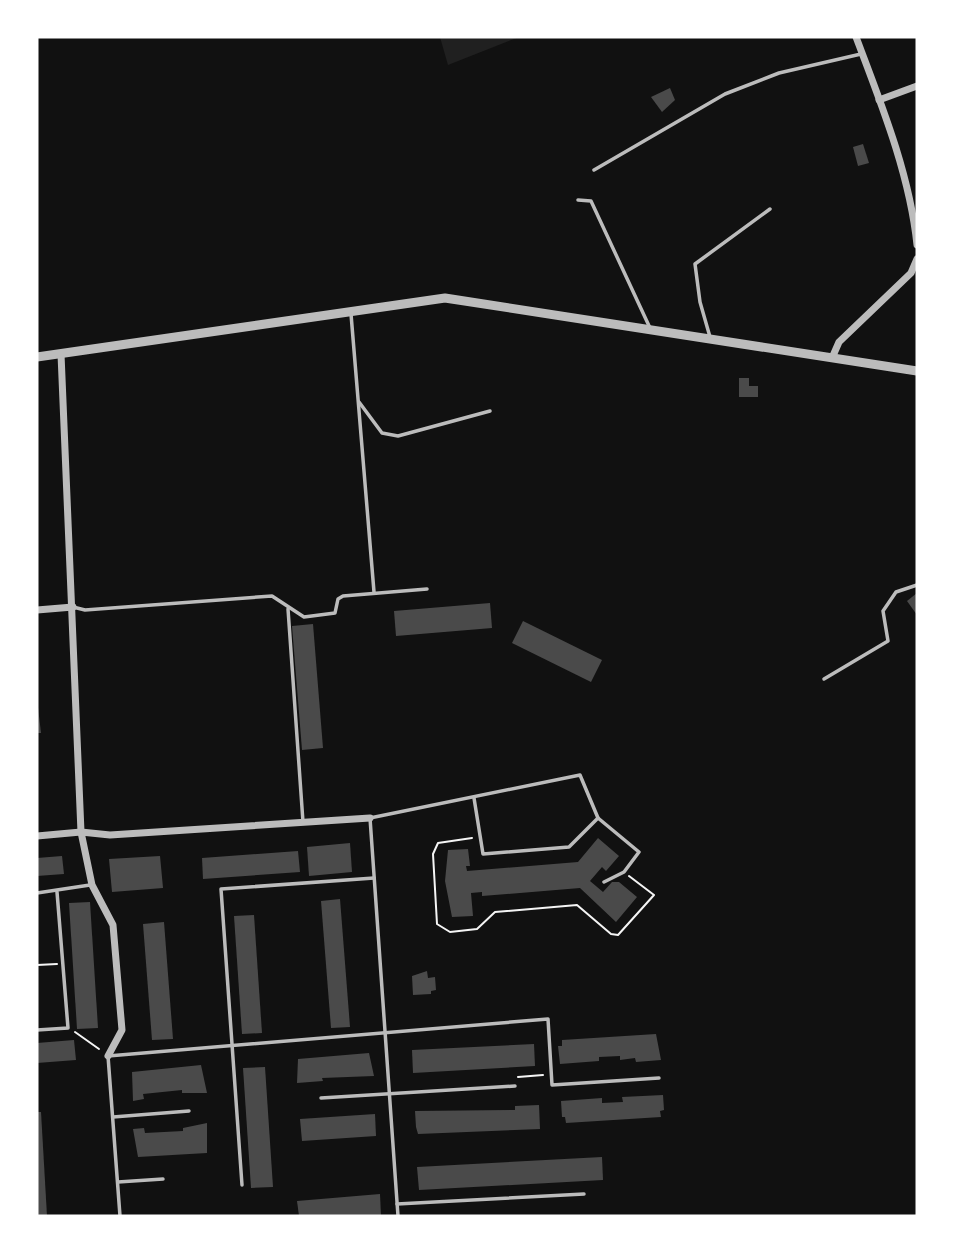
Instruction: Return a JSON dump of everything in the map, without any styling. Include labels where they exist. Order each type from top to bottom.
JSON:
[{"type":"street","points":[[856,37],[879,100],[915,220],[917,245]]},
{"type":"street","points":[[879,100],[917,86]]},
{"type":"street","points":[[832,358],[839,342],[911,273],[917,259]]},
{"type":"street","points":[[37,357],[445,298],[917,371]]},
{"type":"street","points":[[61,354],[81,832],[92,885],[113,925],[122,1030],[108,1056]]},
{"type":"street","points":[[37,610],[73,607]]},
{"type":"street","points":[[37,836],[81,832],[110,835],[370,818]]},
{"type":"lane","points":[[594,170],[725,94],[779,74],[863,54]]},
{"type":"lane","points":[[578,200],[591,201],[651,330]]},
{"type":"lane","points":[[711,339],[700,302],[695,264],[770,209]]},
{"type":"lane","points":[[351,312],[374,593]]},
{"type":"lane","points":[[358,401],[382,433],[398,436],[490,411]]},
{"type":"lane","points":[[824,679],[888,641],[883,611],[896,592],[917,585]]},
{"type":"lane","points":[[73,607],[85,610],[272,596],[304,617],[335,612],[338,599],[343,596],[427,589]]},
{"type":"lane","points":[[288,609],[303,822]]},
{"type":"lane","points":[[398,1216],[370,818],[580,775],[598,818],[639,852],[624,872],[604,882]]},
{"type":"lane","points":[[474,797],[483,854],[569,847],[598,818]]},
{"type":"lane","points":[[242,1185],[221,889],[374,878]]},
{"type":"lane","points":[[37,893],[92,885]]},
{"type":"lane","points":[[37,1030],[68,1028],[57,892]]},
{"type":"lane","points":[[120,1216],[108,1056],[548,1019],[552,1085],[659,1078]]},
{"type":"lane","points":[[321,1098],[515,1086]]},
{"type":"lane","points":[[113,1116],[189,1111]]},
{"type":"lane","points":[[118,1182],[163,1178]]},
{"type":"lane","points":[[397,1204],[584,1194]]},
{"type":"path","points":[[480,837],[438,843],[433,854],[437,924],[450,932],[477,929],[495,912],[577,905],[611,934],[618,936],[654,895],[624,872]]},
{"type":"path","points":[[37,965],[63,964]]},
{"type":"path","points":[[68,1028],[108,1056]]},
{"type":"path","points":[[515,1086],[517,1077],[551,1074]]},
{"type":"shaded area","points":[[440,37],[519,37],[448,65]]},
{"type":"building","points":[[670,88],[675,100],[662,112],[651,97]]},
{"type":"building","points":[[863,144],[869,163],[858,166],[853,147]]},
{"type":"building","points":[[739,378],[749,378],[749,386],[758,386],[758,397],[739,397]]},
{"type":"building","points":[[917,593],[917,615],[907,601]]},
{"type":"building","points":[[490,603],[492,628],[396,636],[394,611]]},
{"type":"building","points":[[523,621],[602,660],[591,682],[512,643]]},
{"type":"building","points":[[313,624],[323,748],[302,750],[292,626]]},
{"type":"building","points":[[37,699],[41,733],[37,733]]},
{"type":"building","points":[[598,838],[619,856],[606,871],[602,867],[590,881],[603,892],[612,882],[619,882],[637,897],[616,922],[580,888],[482,896],[482,892],[471,893],[473,916],[452,917],[445,881],[448,850],[468,849],[470,866],[466,866],[467,871],[578,862]]},
{"type":"building","points":[[350,843],[352,872],[309,876],[307,847]]},
{"type":"building","points":[[298,851],[300,872],[203,879],[202,858]]},
{"type":"building","points":[[62,856],[64,874],[37,876],[37,858]]},
{"type":"building","points":[[160,856],[163,888],[112,892],[109,859]]},
{"type":"building","points":[[340,899],[350,1027],[331,1028],[321,901]]},
{"type":"building","points":[[90,902],[98,1028],[77,1029],[69,903]]},
{"type":"building","points":[[254,915],[262,1033],[242,1034],[234,916]]},
{"type":"building","points":[[164,922],[173,1039],[152,1040],[143,924]]},
{"type":"building","points":[[427,971],[428,978],[435,977],[436,990],[431,991],[431,994],[413,995],[412,976]]},
{"type":"building","points":[[656,1034],[661,1060],[636,1062],[635,1058],[620,1060],[620,1056],[599,1057],[599,1061],[560,1064],[558,1046],[562,1046],[562,1040]]},
{"type":"building","points":[[74,1040],[76,1060],[37,1063],[37,1043]]},
{"type":"building","points":[[534,1044],[535,1066],[413,1073],[412,1050]]},
{"type":"building","points":[[369,1053],[374,1076],[322,1078],[323,1081],[297,1083],[298,1059]]},
{"type":"building","points":[[201,1065],[207,1093],[182,1093],[182,1090],[143,1094],[144,1099],[133,1101],[132,1072]]},
{"type":"building","points":[[265,1067],[273,1187],[251,1188],[243,1068]]},
{"type":"building","points":[[663,1095],[664,1110],[660,1111],[661,1117],[566,1123],[565,1117],[562,1117],[561,1101],[602,1098],[602,1103],[623,1102],[622,1097]]},
{"type":"building","points":[[539,1105],[540,1129],[418,1134],[416,1127],[415,1111],[515,1110],[515,1106]]},
{"type":"building","points":[[37,1112],[41,1112],[47,1216],[37,1216]]},
{"type":"building","points":[[375,1114],[376,1136],[302,1141],[300,1119]]},
{"type":"building","points":[[207,1123],[207,1153],[138,1157],[133,1129],[144,1128],[145,1133],[183,1131],[183,1128]]},
{"type":"building","points":[[602,1157],[603,1180],[419,1190],[417,1167]]},
{"type":"building","points":[[380,1194],[381,1216],[299,1216],[297,1201]]}]
